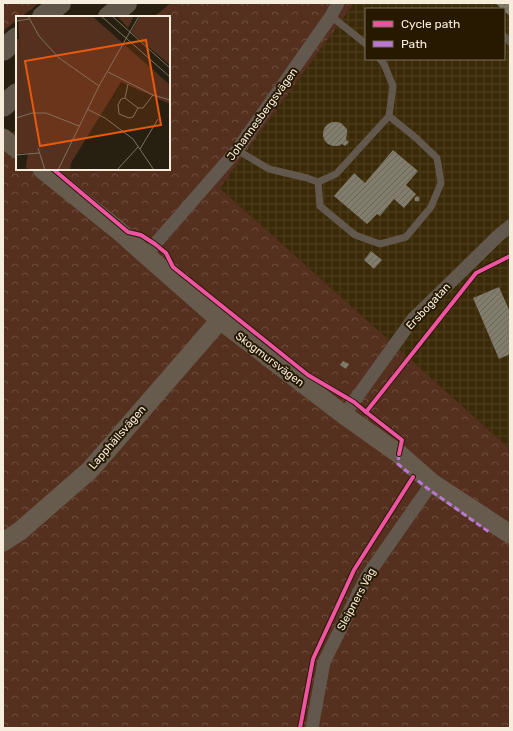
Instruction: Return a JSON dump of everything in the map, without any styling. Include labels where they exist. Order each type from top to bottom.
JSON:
[{"type":"highway","points":[[44,16],[60,3]]},
{"type":"highway","points":[[110,16],[126,3]]},
{"type":"highway","points":[[3,50],[16,39]]},
{"type":"highway","points":[[3,106],[16,95]]},
{"type":"street","name":"Johannesbergsvägen","points":[[147,256],[155,244],[238,150],[331,16],[338,3]]},
{"type":"street","points":[[3,138],[16,148]]},
{"type":"street","name":"Skogmursvägen","points":[[43,170],[119,230],[220,320],[344,415],[399,454],[432,483],[510,534]]},
{"type":"street","name":"Ersbogatan","points":[[344,415],[413,319],[499,234],[510,226]]},
{"type":"street","name":"Lapphällsvägen","points":[[3,542],[20,531],[90,470],[220,320]]},
{"type":"street","name":"Sleipners Väg","points":[[312,728],[324,662],[367,576],[432,483]]},
{"type":"lane","points":[[331,16],[365,43]]},
{"type":"lane","points":[[238,150],[269,169],[308,178],[318,182],[336,174],[389,116],[393,86],[381,60]]},
{"type":"lane","points":[[318,182],[320,206],[354,235],[380,244],[406,237],[431,207],[440,183],[437,158],[416,138],[389,116]]},
{"type":"shaded area","points":[[354,3],[510,3],[510,449],[220,188]]},
{"type":"green space","points":[[3,3],[39,3],[22,16],[16,16],[16,21],[3,31]]},
{"type":"green space","points":[[171,3],[354,3],[220,188],[510,449],[510,728],[3,728],[3,141],[16,130],[16,170],[170,170],[170,16],[155,16]]},
{"type":"building","points":[[495,3],[510,3],[510,16],[505,12],[505,8],[501,8]]},
{"type":"building","points":[[332,122],[341,123],[347,129],[346,140],[349,142],[345,146],[342,144],[333,146],[325,141],[323,132],[325,127]]},
{"type":"building","points":[[393,150],[418,171],[406,185],[416,194],[404,208],[394,199],[380,216],[377,214],[367,224],[334,196],[354,173],[365,183]]},
{"type":"building","points":[[415,197],[419,197],[419,201],[415,201]]},
{"type":"building","points":[[371,251],[382,260],[374,269],[364,260]]},
{"type":"building","points":[[499,287],[510,312],[510,354],[499,359],[473,298]]},
{"type":"building","points":[[343,361],[349,364],[346,369],[340,365]]},
{"type":"marked path","points":[[399,454],[398,464],[427,488],[489,532]]},
{"type":"cycle path","points":[[54,170],[128,232],[141,235],[155,244],[166,253],[173,267],[308,375],[354,402],[402,440],[399,454]]},
{"type":"cycle path","points":[[366,412],[476,273],[510,256]]},
{"type":"cycle path","points":[[300,728],[313,659],[354,570],[413,477]]}]
